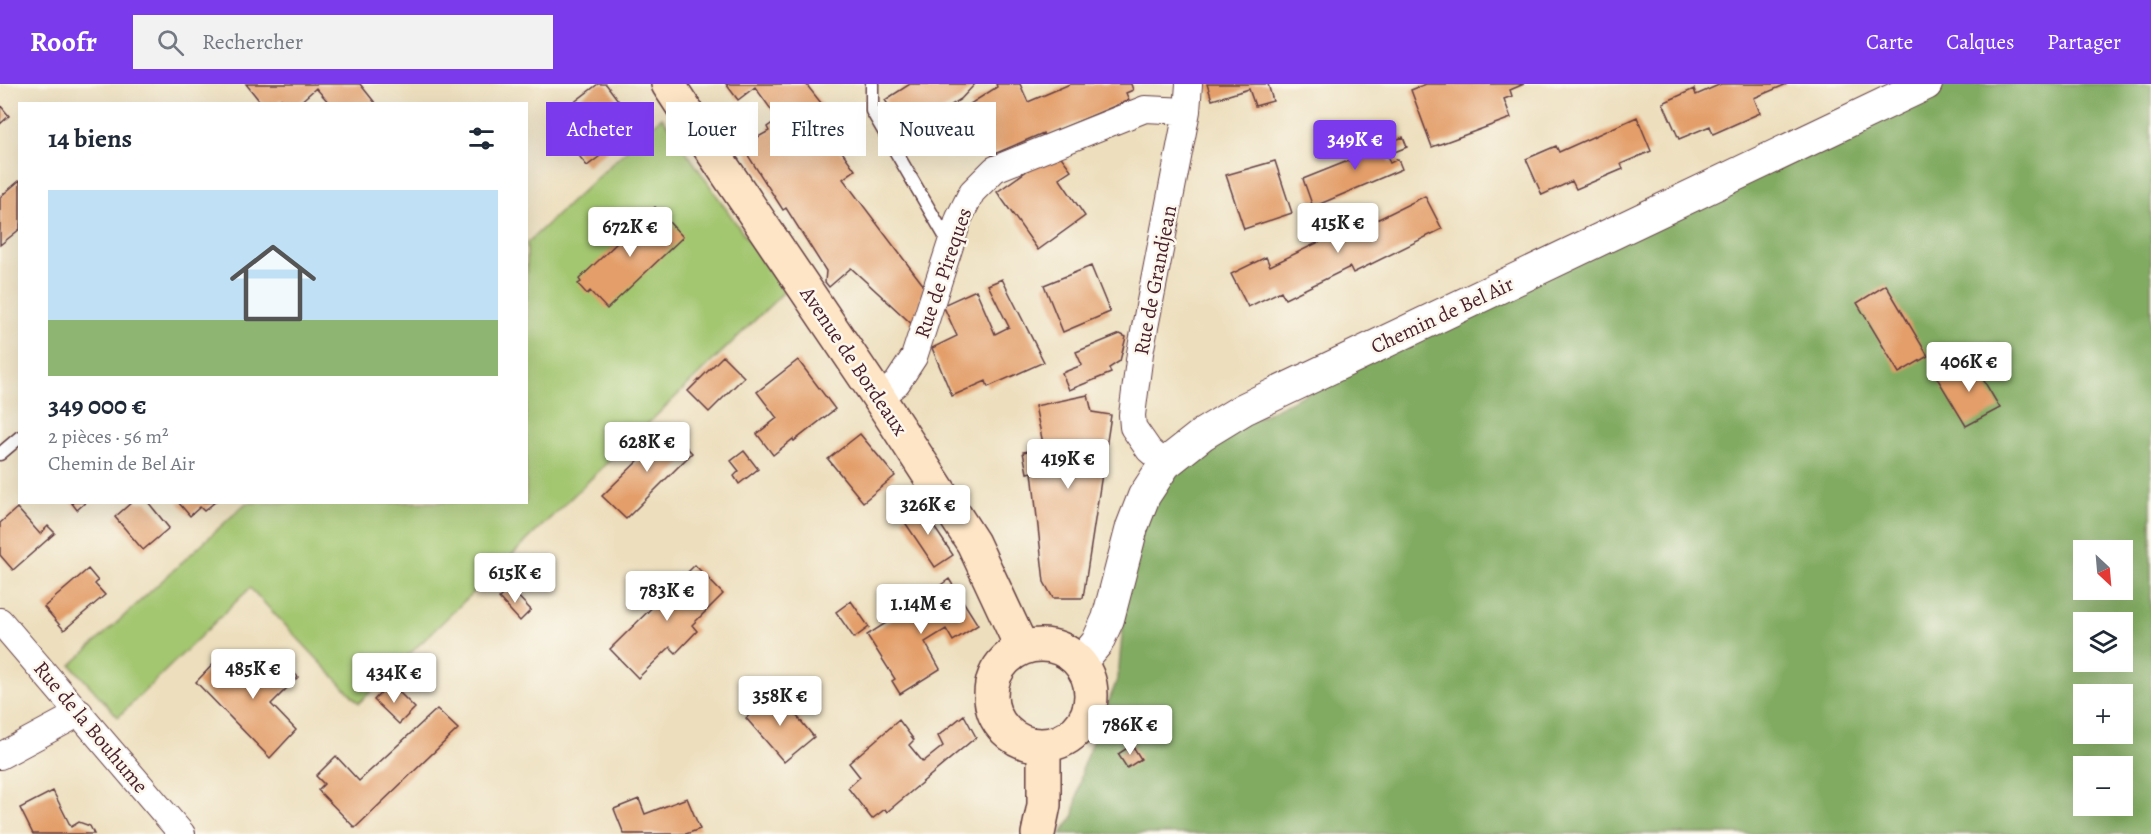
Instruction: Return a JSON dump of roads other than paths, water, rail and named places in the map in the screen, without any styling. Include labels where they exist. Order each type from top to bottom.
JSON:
[{"type":"main road","name":"Avenue de Bordeaux","points":[[668,84],[879,398],[973,543],[1022,648]]},
{"type":"main road","points":[[1038,645],[1053,646],[1068,652],[1080,663],[1087,674],[1090,701],[1087,714],[1080,726],[1070,735],[1058,742],[1044,745],[1028,743],[1014,737],[1003,727],[994,714],[991,698],[992,682],[999,668],[1009,657],[1022,648],[1038,645]]},
{"type":"main road","points":[[1038,834],[1044,806],[1044,745]]},
{"type":"street","name":"Rue de Grandjean","points":[[1165,464],[1149,450],[1132,427],[1132,415],[1142,342],[1187,111],[1189,84]]},
{"type":"street","name":"Chemin de Bel Air","points":[[1080,663],[1097,643],[1108,619],[1132,527],[1144,496],[1165,464],[1203,434],[1244,409],[1926,84]]},
{"type":"street","name":"Rue de Pireques","points":[[879,398],[897,382],[914,357],[959,218],[972,192],[995,169],[1145,109],[1187,111]]},
{"type":"street","name":"Rue de la Bouhume","points":[[0,621],[182,834]]},
{"type":"street","points":[[0,756],[80,713]]},
{"type":"lane","points":[[873,84],[872,111],[950,244]]},
{"type":"lane","points":[[0,454],[18,439]]}]
